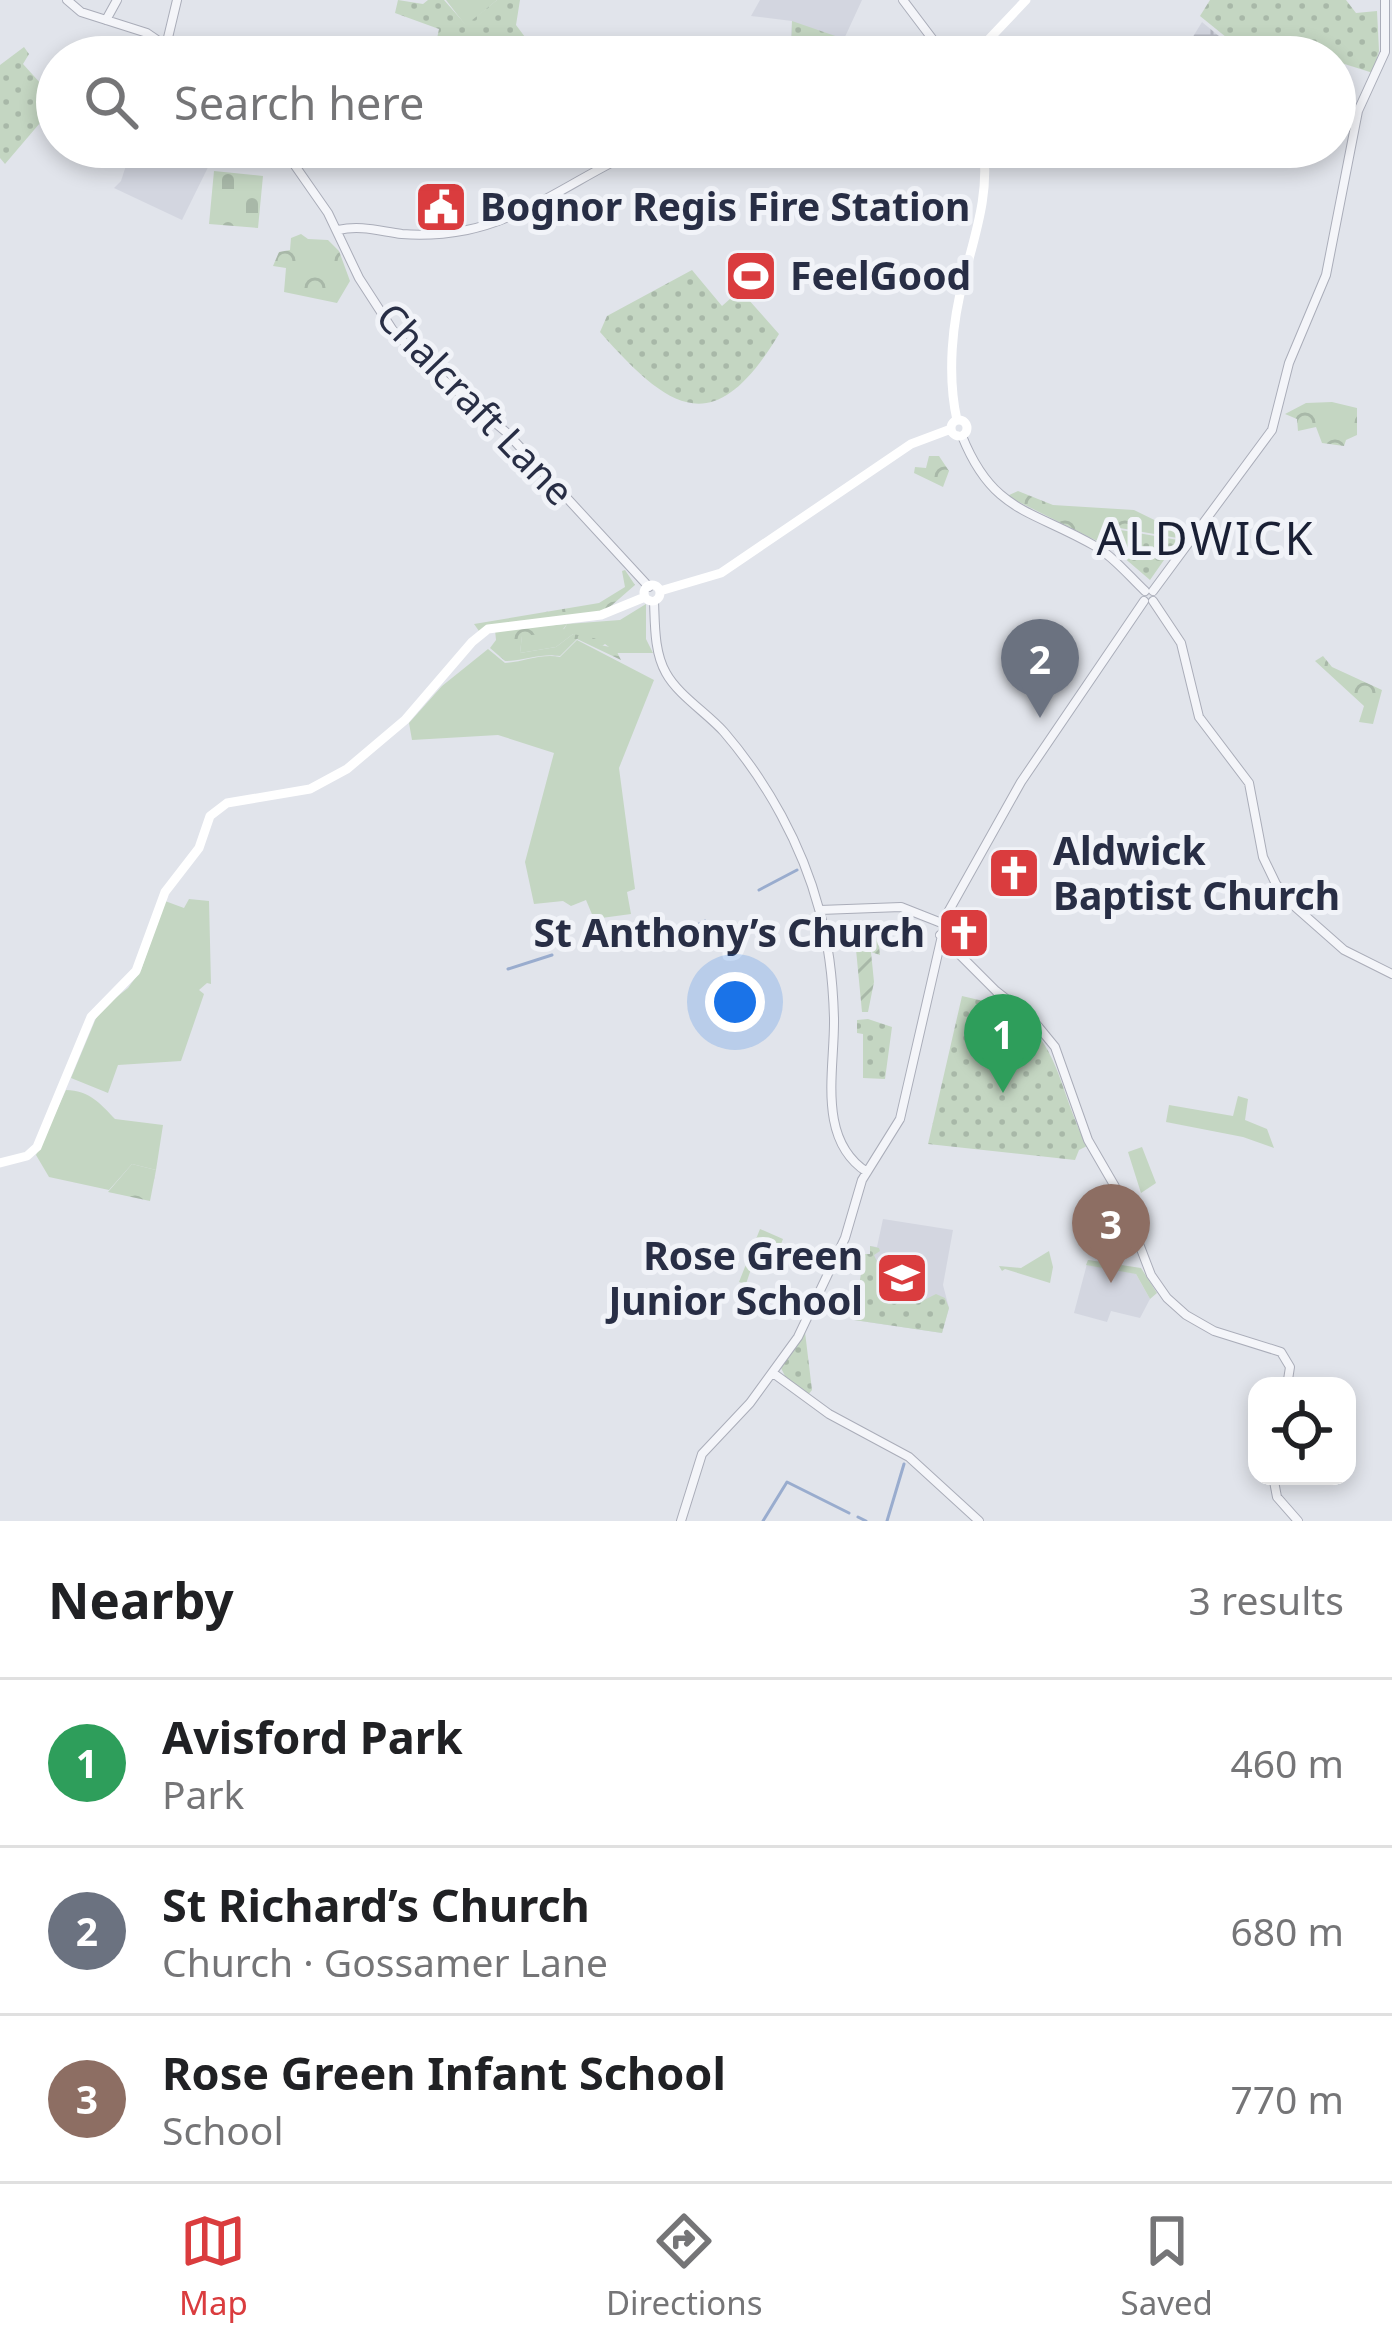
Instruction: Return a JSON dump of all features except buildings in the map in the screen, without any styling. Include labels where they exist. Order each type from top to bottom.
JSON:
[{"type":"main road","points":[[993,36],[1026,0]]},
{"type":"main road","points":[[962,436],[955,435],[954,424],[954,333],[983,202],[983,168]]},
{"type":"main road","points":[[0,1163],[26,1156],[37,1147],[91,1017],[136,970],[165,892],[199,848],[215,810],[227,803],[310,788],[346,769],[405,720],[472,641],[488,629],[601,615],[721,573],[911,444],[954,424]]},
{"type":"street","points":[[67,0],[81,12],[148,36]]},
{"type":"street","points":[[106,20],[117,0]]},
{"type":"street","points":[[168,36],[177,0]]},
{"type":"street","points":[[903,0],[930,36]]},
{"type":"street","points":[[1356,122],[1384,52],[1385,4]]},
{"type":"street","name":"Chalcraft Lane","points":[[296,168],[338,230],[375,305],[408,348],[506,432],[652,594]]},
{"type":"street","points":[[338,230],[368,227],[418,235],[478,227],[517,214],[597,168]]},
{"type":"street","points":[[681,1521],[702,1454],[773,1373],[802,1328],[845,1238],[867,1172],[904,1110],[945,919],[1021,782],[1271,430],[1329,262],[1347,168]]},
{"type":"street","points":[[962,436],[984,481],[1003,499],[1095,546],[1162,610],[1181,644],[1199,717],[1249,783],[1263,857],[1276,884],[1344,950],[1392,974]]},
{"type":"street","points":[[652,594],[656,636],[667,674],[728,737],[784,819],[820,910],[833,991],[833,1118],[845,1151],[867,1172]]},
{"type":"street","points":[[820,910],[901,907],[945,919]]},
{"type":"street","points":[[940,935],[1001,996],[1032,1018],[1054,1047],[1088,1140],[1121,1197],[1147,1267],[1167,1298],[1186,1316],[1214,1331],[1281,1352],[1290,1367],[1289,1377]]},
{"type":"street","points":[[773,1373],[829,1414],[909,1457],[979,1521]]},
{"type":"street","points":[[1275,1485],[1277,1497],[1298,1521]]},
{"type":"shaded area","points":[[760,0],[862,0],[845,36],[791,36],[792,21],[751,16]]},
{"type":"shaded area","points":[[1202,22],[1219,36],[1193,36]]},
{"type":"shaded area","points":[[125,168],[208,168],[182,220],[114,188]]},
{"type":"shaded area","name":"Rose Green Junior School","points":[[883,1219],[953,1230],[943,1285],[949,1308],[942,1333],[854,1320],[864,1254],[870,1254],[870,1246],[877,1247]]},
{"type":"shaded area","points":[[1088,1260],[1132,1267],[1150,1299],[1140,1318],[1111,1311],[1107,1322],[1074,1313]]},
{"type":"green space","points":[[398,0],[423,4],[444,0],[466,25],[497,0],[520,0],[516,25],[524,36],[438,36],[439,29],[395,13]]},
{"type":"green space","points":[[446,0],[497,0],[466,26]]},
{"type":"green space","points":[[1210,0],[1346,0],[1356,13],[1377,11],[1379,51],[1373,73],[1356,68],[1356,36],[1225,36],[1200,16]]},
{"type":"green space","points":[[792,21],[835,36],[792,36]]},
{"type":"green space","points":[[24,47],[29,54],[23,64],[36,78],[36,128],[5,164],[0,158],[0,65]]},
{"type":"green space","points":[[214,171],[263,176],[258,228],[209,224]]},
{"type":"green space","points":[[301,234],[328,240],[339,251],[350,281],[337,303],[284,292],[286,268],[273,266],[279,252],[290,250],[291,238]]},
{"type":"green space","points":[[692,270],[722,306],[740,290],[779,334],[756,368],[712,402],[691,403],[670,396],[648,381],[600,332],[607,316]]},
{"type":"green space","points":[[1306,403],[1357,408],[1357,435],[1344,446],[1322,443],[1316,427],[1298,431],[1297,419],[1285,414]]},
{"type":"green space","points":[[929,456],[939,456],[949,471],[943,487],[914,473],[915,467],[926,468]]},
{"type":"green space","points":[[1018,491],[1053,505],[1134,510],[1185,535],[1183,539],[1114,527],[1105,545],[1007,496]]},
{"type":"green space","points":[[1115,529],[1178,540],[1150,580],[1108,544]]},
{"type":"green space","points":[[625,570],[635,585],[604,612],[492,625],[479,631],[474,624],[599,603],[625,587]]},
{"type":"green space","points":[[646,604],[646,639],[653,653],[617,653],[573,634],[556,647],[520,653],[522,635],[564,629],[567,624],[620,620]]},
{"type":"green space","points":[[567,624],[561,632],[522,636],[520,653],[556,647],[573,634],[615,648],[621,660],[577,639],[560,656],[505,661],[490,648],[496,640],[495,630]]},
{"type":"green space","points":[[577,640],[654,680],[619,768],[635,889],[627,892],[631,914],[594,919],[586,900],[571,906],[563,901],[534,904],[525,862],[554,753],[498,735],[412,740],[409,723],[442,686],[488,649],[505,663],[560,657]]},
{"type":"green space","points":[[1323,656],[1332,667],[1382,690],[1373,724],[1359,722],[1364,706],[1315,661]]},
{"type":"green space","points":[[189,899],[209,901],[211,984],[199,990],[204,994],[181,1061],[118,1065],[108,1093],[71,1078],[99,1011],[128,988],[141,970],[165,901],[184,908]]},
{"type":"green space","points":[[878,937],[880,955],[871,952],[874,982],[868,1012],[862,1012],[855,939]]},
{"type":"green space","points":[[962,996],[992,1003],[996,997],[1046,1047],[1087,1146],[1075,1160],[928,1144]]},
{"type":"green space","points":[[857,1020],[892,1027],[885,1079],[863,1078],[863,1034],[857,1033]]},
{"type":"green space","points":[[66,1090],[88,1095],[115,1119],[163,1125],[156,1170],[132,1164],[109,1190],[49,1177],[36,1155]]},
{"type":"green space","points":[[1238,1096],[1248,1099],[1245,1120],[1267,1129],[1274,1148],[1166,1122],[1169,1105],[1233,1116]]},
{"type":"green space","points":[[1142,1147],[1156,1183],[1141,1193],[1128,1152]]},
{"type":"green space","points":[[132,1164],[156,1170],[150,1201],[108,1192]]},
{"type":"green space","points":[[760,1229],[783,1239],[779,1249],[760,1242],[746,1284],[739,1282]]},
{"type":"green space","points":[[870,1246],[880,1251],[874,1255],[879,1266],[883,1265],[879,1283],[906,1291],[906,1296],[945,1298],[949,1308],[942,1333],[854,1320],[864,1254],[870,1254]]},
{"type":"green space","points":[[1049,1251],[1050,1283],[1002,1271],[999,1266],[1021,1268]]},
{"type":"green space","points":[[1088,1260],[1141,1268],[1157,1293],[1150,1299],[1136,1274],[1086,1265]]},
{"type":"green space","points":[[805,1332],[812,1390],[808,1395],[787,1380],[781,1368]]},
{"type":"waterway","points":[[759,890],[797,870]]},
{"type":"waterway","points":[[618,942],[663,938],[705,921]]},
{"type":"waterway","points":[[508,969],[552,955]]},
{"type":"waterway","points":[[887,1521],[904,1464]]},
{"type":"waterway","points":[[763,1521],[787,1482],[849,1513]]},
{"type":"waterway","points":[[858,1517],[866,1521]]},
{"type":"place","name":"Bognor Regis Fire Station","points":[[441,207]]},
{"type":"place","name":"FeelGood","points":[[751,276]]},
{"type":"place","name":"St Richard’s Church","points":[[1040,718]]},
{"type":"place","name":"Aldwick Baptist Church","points":[[1014,873]]},
{"type":"place","name":"St Anthony’s Church","points":[[964,933]]},
{"type":"place","name":"Avisford Park","points":[[1003,1093]]},
{"type":"place","name":"Rose Green Junior School","points":[[902,1278]]},
{"type":"place","name":"Rose Green Infant School","points":[[1111,1283]]},
{"type":"district","name":"ALDWICK","points":[[1206,539]]}]
